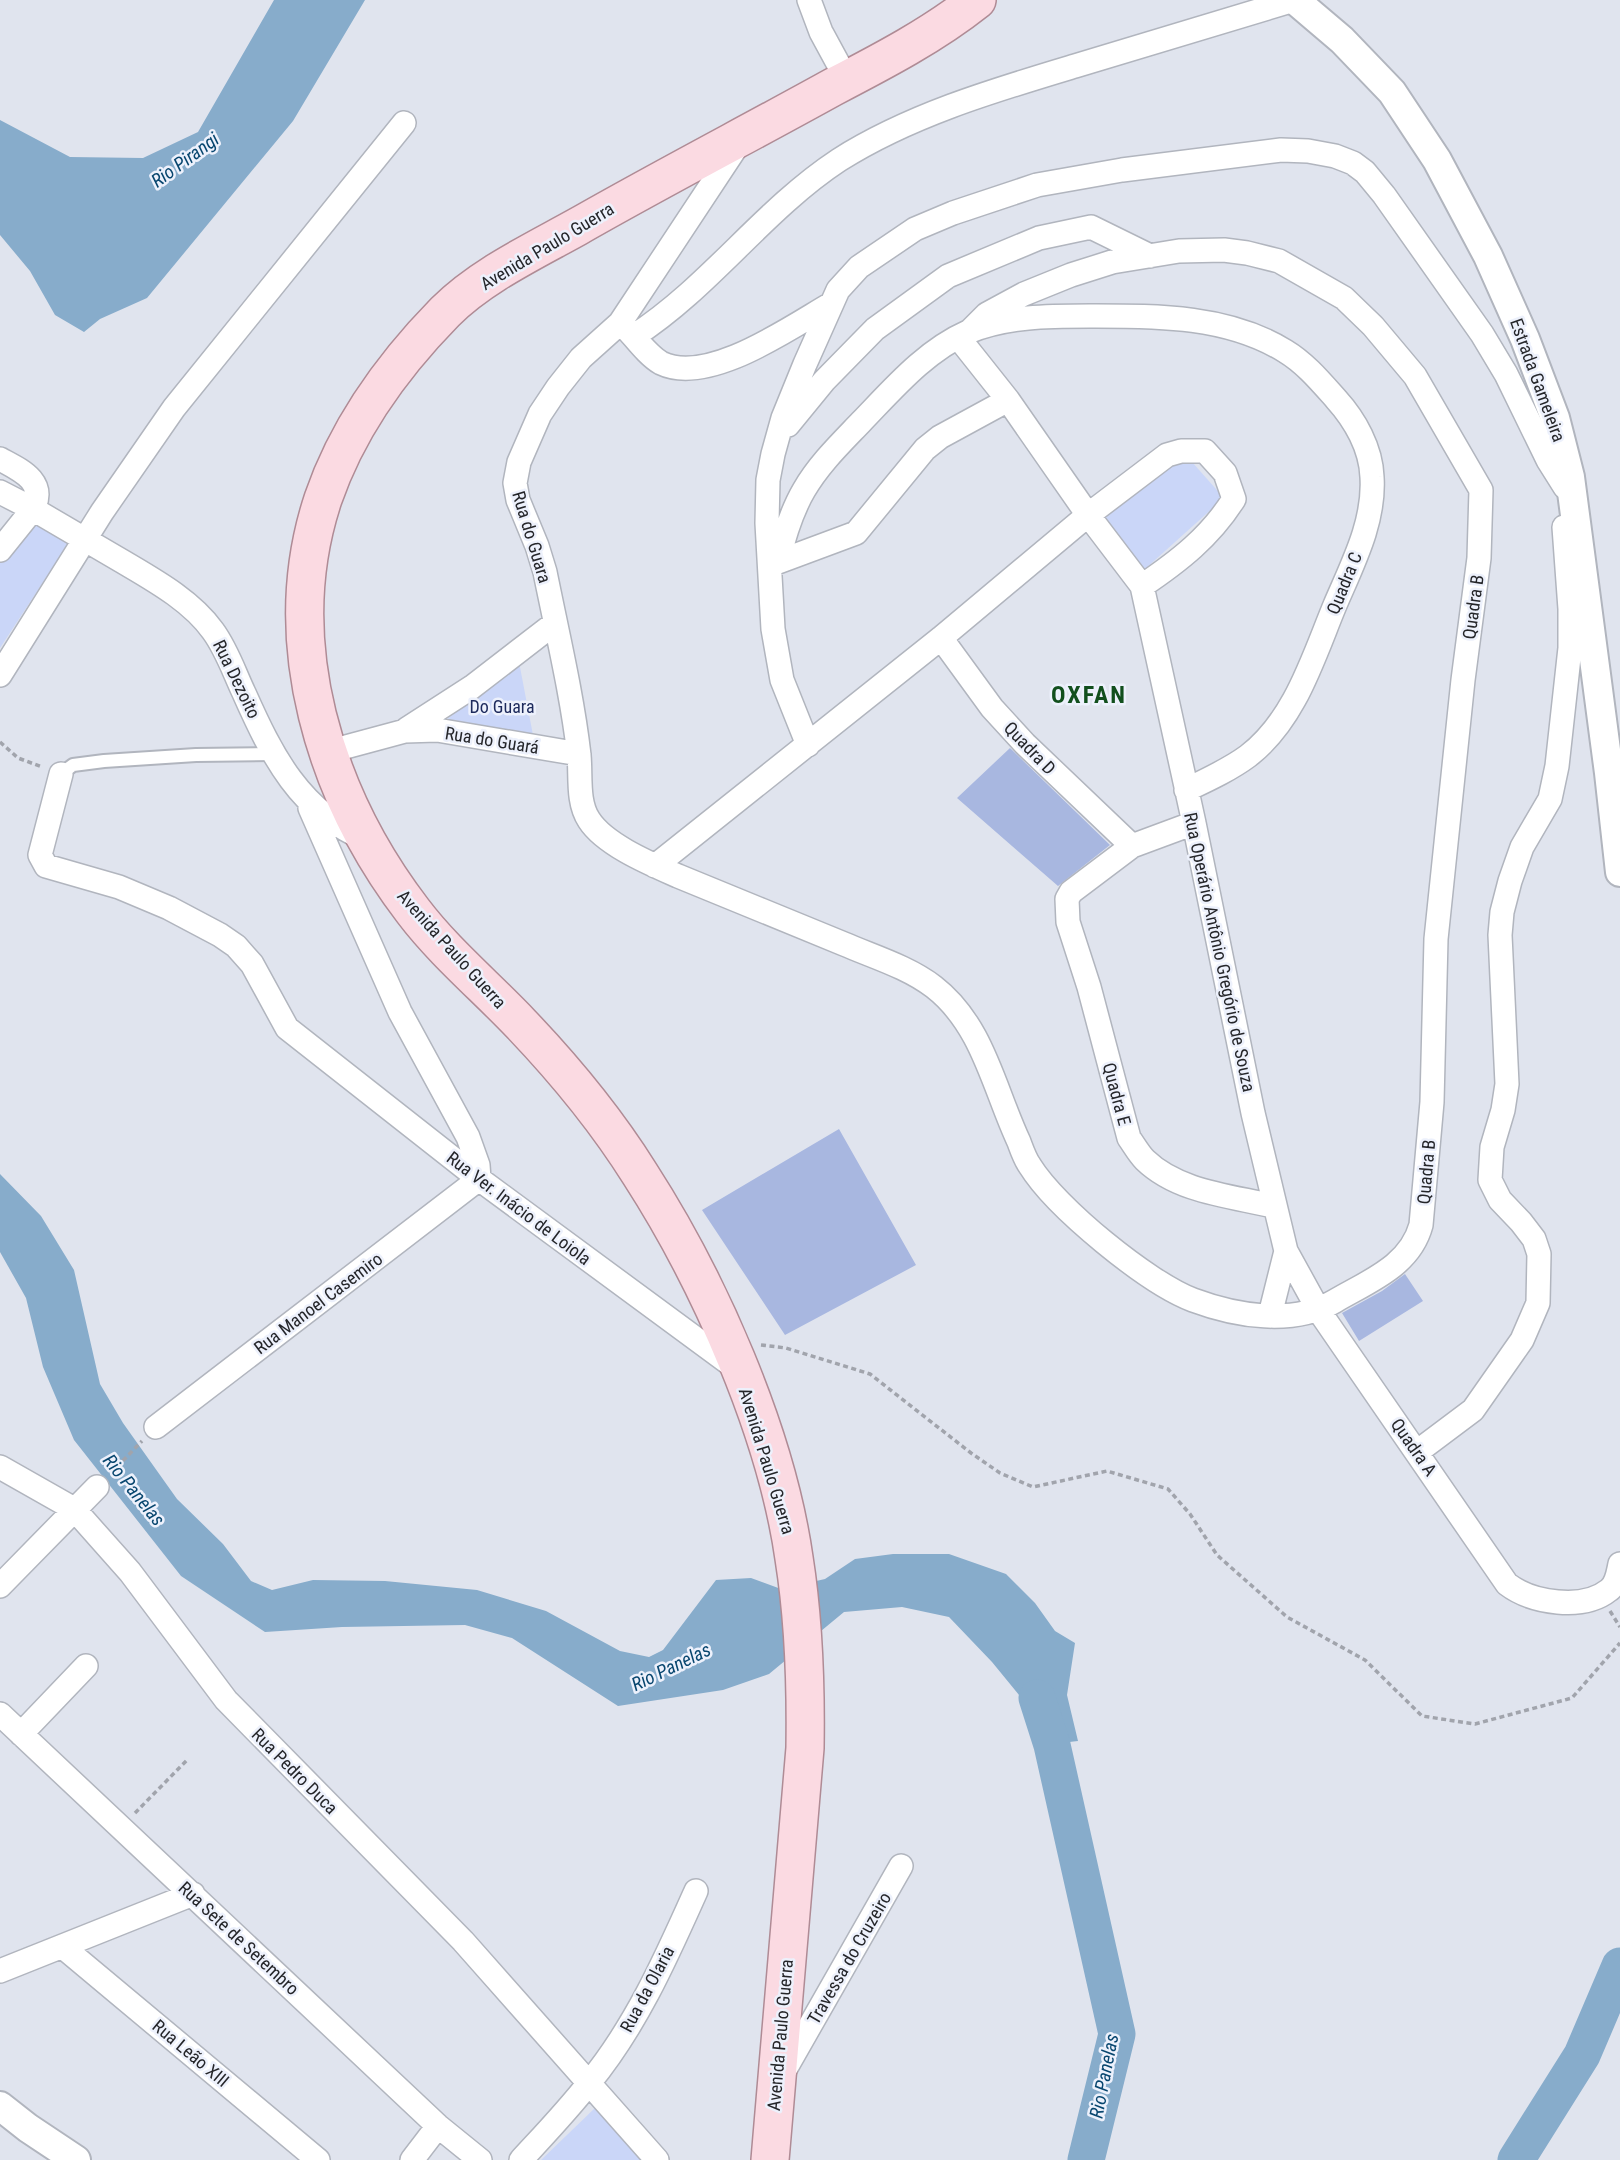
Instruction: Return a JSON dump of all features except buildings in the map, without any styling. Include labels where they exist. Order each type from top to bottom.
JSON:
[{"type":"main road","name":"Avenida Paulo Guerra","points":[[765,2159],[776,2087],[806,1701],[803,1632],[786,1513],[763,1434],[707,1295],[675,1232],[639,1171],[573,1083],[521,1024],[418,918],[384,872],[343,796],[327,752],[310,687],[306,647],[308,559],[323,499],[345,448],[372,400],[413,347],[449,307],[498,272],[615,205],[847,80],[955,18],[977,0]]},
{"type":"street","points":[[809,0],[821,32],[847,80]]},
{"type":"street","points":[[831,304],[737,356],[696,366],[667,365],[657,361],[627,329],[664,314],[778,209],[838,161],[869,143],[999,89],[1294,0]]},
{"type":"street","name":"Estrada Gameleira","points":[[1294,0],[1342,40],[1392,92],[1437,160],[1488,256],[1525,339],[1555,418],[1568,484],[1609,772],[1620,872]]},
{"type":"street","points":[[0,675],[85,539],[174,408],[404,123]]},
{"type":"street","name":"Rua do Guara","points":[[743,137],[627,329],[581,358],[540,414],[519,462],[516,483],[518,500],[537,546],[555,623],[579,754],[582,806],[589,821],[600,834],[655,866],[882,960],[934,987],[957,1010],[979,1042],[1006,1114],[1030,1166],[1064,1207],[1164,1284],[1191,1299],[1227,1310],[1270,1315],[1297,1315],[1319,1311]]},
{"type":"street","points":[[808,745],[782,680],[773,629],[774,563],[767,523],[768,480],[777,439],[800,375],[838,290],[853,273],[915,229],[953,213],[1037,186],[1122,170],[1281,150],[1335,156],[1353,163],[1365,172],[1429,258],[1507,374],[1548,460],[1568,484],[1563,505],[1570,648],[1564,709],[1550,799],[1522,847],[1502,912],[1500,936],[1507,1084],[1489,1166],[1493,1189],[1534,1240],[1539,1254],[1538,1303],[1522,1340],[1473,1410],[1418,1452]]},
{"type":"street","points":[[777,439],[824,381],[876,329],[948,276],[1039,238],[1091,227],[1150,256]]},
{"type":"street","name":"Quadra B","points":[[774,563],[793,511],[806,487],[825,460],[907,374],[964,334],[987,314],[1024,294],[1112,262],[1179,251],[1224,250],[1279,261],[1344,298],[1373,326],[1415,376],[1481,490],[1479,558],[1463,680],[1436,939],[1432,1102],[1421,1225],[1417,1241],[1408,1255],[1319,1311]]},
{"type":"street","name":"Quadra C","points":[[964,334],[1019,319],[1075,316],[1174,317],[1246,333],[1284,350],[1311,371],[1341,404],[1364,440],[1373,475],[1372,505],[1364,536],[1296,697],[1277,728],[1248,756],[1186,790]]},
{"type":"street","points":[[655,866],[941,638],[1088,515],[1167,455],[1181,451],[1205,451],[1224,473],[1234,499],[1225,514],[1195,548],[1142,586],[1088,515],[964,334]]},
{"type":"street","points":[[774,563],[856,533],[925,449],[940,437],[1008,400]]},
{"type":"street","points":[[0,459],[28,475],[35,483],[38,496],[33,509],[0,550]]},
{"type":"street","name":"Rua Dezoito","points":[[0,492],[154,580],[188,605],[213,630],[230,658],[273,754],[307,800],[327,819],[367,840]]},
{"type":"street","name":"Rua Operário Antônio Gregório de Souza","points":[[1142,586],[1273,1206],[1286,1251],[1319,1311]]},
{"type":"street","name":"Rua do Guará","points":[[405,731],[472,687],[555,623]]},
{"type":"street","name":"Quadra D","points":[[941,638],[992,708],[1025,744],[1132,846]]},
{"type":"street","name":"Rua do Guará","points":[[327,752],[405,731],[461,733],[579,754]]},
{"type":"street","name":"Rua Ver. Inácio de Loiola","points":[[61,774],[40,855],[46,866],[119,887],[169,908],[220,935],[244,953],[286,1028],[479,1180],[734,1358]]},
{"type":"street","points":[[307,800],[400,1012],[468,1137],[478,1165],[479,1180]]},
{"type":"street","points":[[1132,846],[1194,823]]},
{"type":"street","name":"Quadra E","points":[[1132,846],[1071,892],[1066,904],[1068,922],[1089,987],[1129,1138],[1144,1159],[1164,1175],[1181,1183],[1273,1206]]},
{"type":"street","name":"Rua Manoel Casemiro","points":[[156,1427],[479,1180]]},
{"type":"street","points":[[1270,1315],[1286,1251]]},
{"type":"street","name":"Quadra A","points":[[1319,1311],[1507,1584],[1528,1597],[1541,1600],[1583,1600],[1609,1590],[1616,1580],[1620,1564]]},
{"type":"street","name":"Rua Pedro Duca","points":[[0,1467],[74,1509],[130,1572],[226,1700],[463,1941],[657,2160]]},
{"type":"street","points":[[0,1586],[97,1488]]},
{"type":"street","points":[[21,1734],[86,1666]]},
{"type":"street","name":"Rua Sete de Setembro","points":[[0,1714],[438,2126],[480,2160]]},
{"type":"street","name":"Travessa do Cruzeiro","points":[[776,2087],[901,1866]]},
{"type":"street","name":"Rua da Olaria","points":[[521,2160],[590,2082],[624,2034],[647,1993],[696,1891]]},
{"type":"street","points":[[0,1971],[193,1894]]},
{"type":"street","name":"Rua Leão XIII","points":[[63,1947],[318,2160]]},
{"type":"street","points":[[0,2106],[27,2128],[76,2160]]},
{"type":"street","points":[[412,2160],[438,2126]]},
{"type":"lane","points":[[61,774],[73,765],[104,761],[196,755],[273,754]]},
{"type":"path","points":[[0,742],[18,758],[61,774]]},
{"type":"path","points":[[734,1358],[762,1345],[786,1348],[870,1374],[971,1453],[1000,1473],[1033,1487],[1107,1471],[1168,1489],[1190,1514],[1217,1555],[1287,1617],[1365,1660],[1422,1716],[1475,1724],[1572,1698],[1620,1643]]},
{"type":"path","points":[[97,1488],[156,1427]]},
{"type":"path","points":[[121,1827],[188,1759]]},
{"type":"green space","points":[[1184,453],[1224,498],[1145,569],[1100,516]]},
{"type":"green space","points":[[34,516],[70,541],[0,648],[0,561]]},
{"type":"green space","name":"Do Guara","points":[[519,662],[533,735],[446,720]]},
{"type":"green space","points":[[595,2108],[641,2160],[541,2160]]},
{"type":"water","name":"Rio Pirangi","points":[[274,0],[365,0],[293,121],[147,298],[100,319],[84,332],[55,315],[30,271],[0,235],[0,120],[70,157],[143,158],[198,132]]},
{"type":"water","points":[[0,1174],[41,1216],[74,1270],[100,1384],[123,1423],[177,1499],[223,1544],[251,1581],[272,1590],[313,1580],[385,1581],[477,1590],[546,1611],[620,1651],[649,1657],[663,1650],[716,1580],[751,1578],[781,1589],[825,1579],[855,1559],[893,1554],[949,1554],[1006,1574],[1035,1603],[1055,1631],[1075,1643],[1067,1695],[1078,1741],[1034,1746],[1019,1695],[992,1662],[949,1617],[902,1607],[844,1612],[769,1674],[723,1690],[618,1706],[512,1638],[465,1625],[342,1627],[265,1632],[181,1576],[74,1440],[43,1367],[26,1298],[0,1252]]},
{"type":"waterway","name":"Rio Panelas","points":[[1037,1698],[1052,1745],[1117,2034],[1086,2160]]},
{"type":"waterway","name":"Rio Panelas","points":[[1516,2160],[1582,2055],[1620,1966]]},
{"type":"district","name":"OXFAN","points":[[1089,695]]}]
